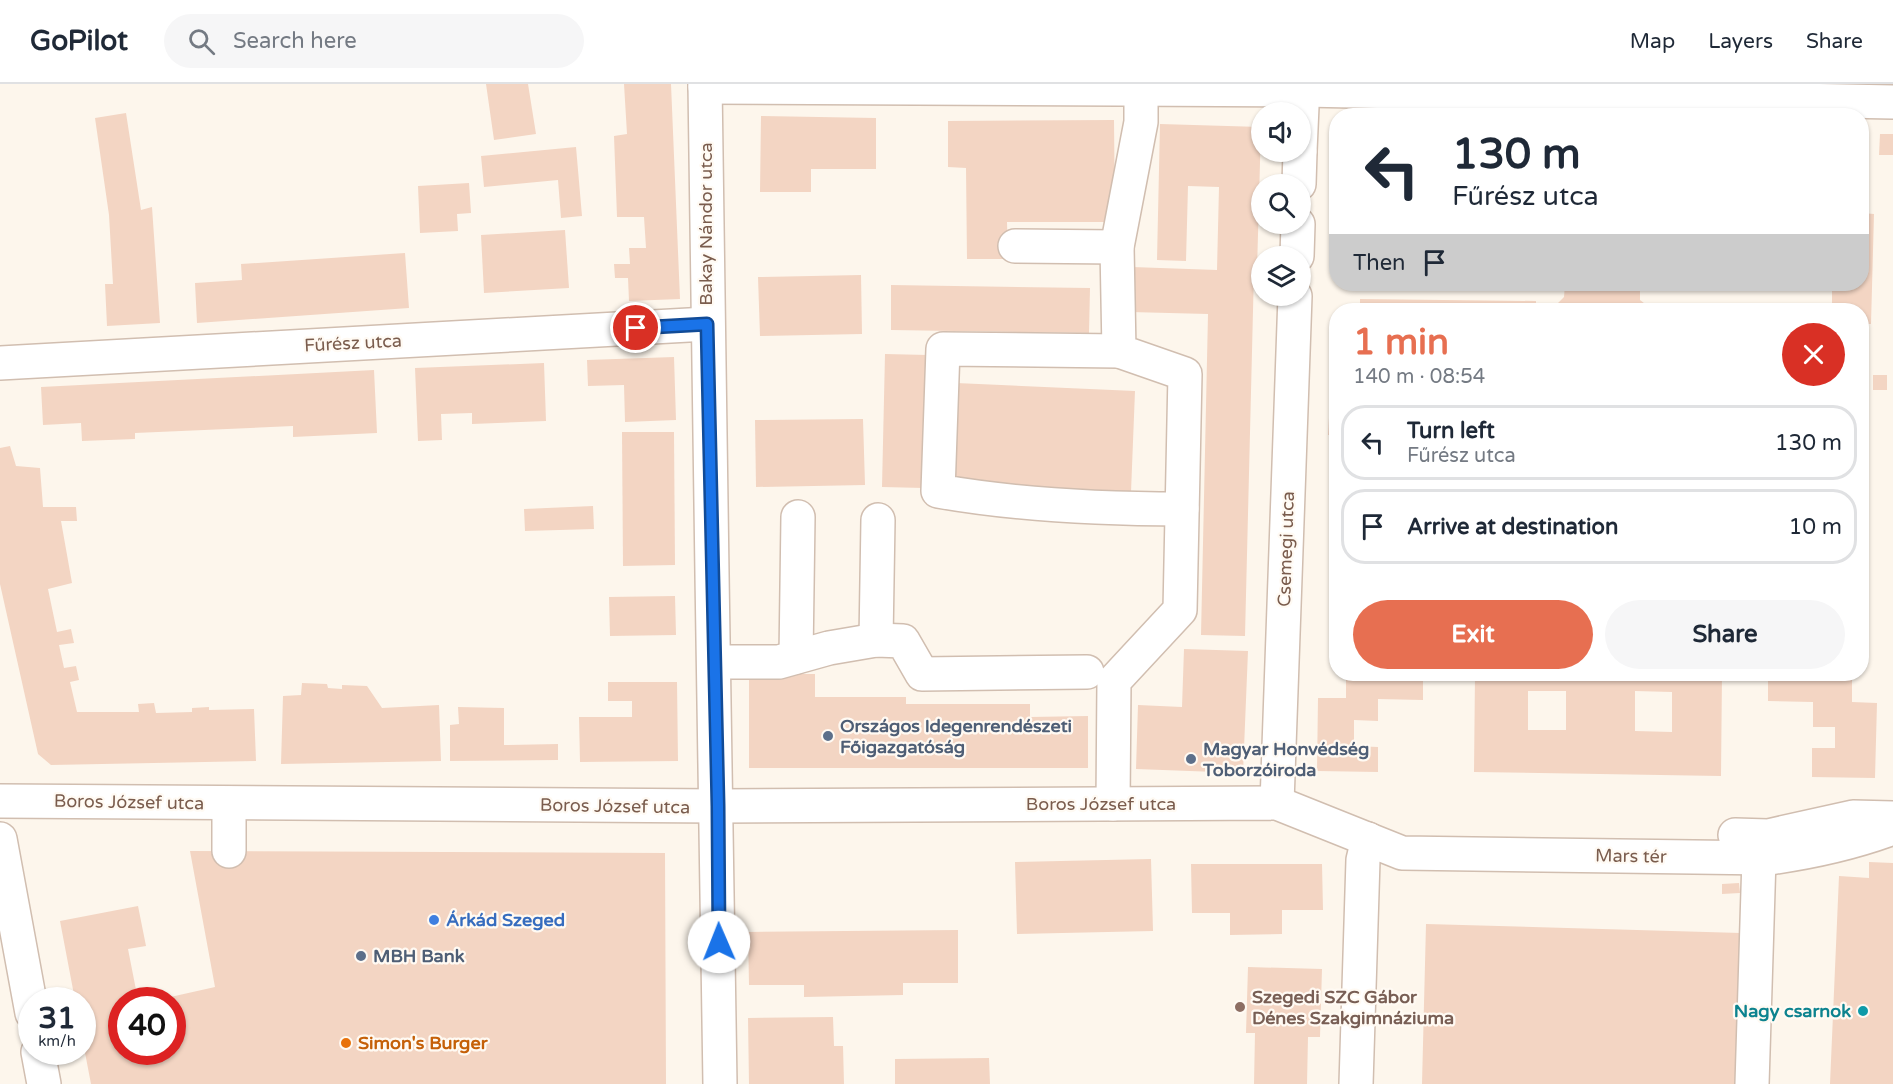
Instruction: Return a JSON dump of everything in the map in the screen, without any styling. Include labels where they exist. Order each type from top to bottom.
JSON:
[{"type":"street","points":[[705,85],[1141,89],[1303,87],[1893,102]]},
{"type":"street","name":"Bakay Nándor utca","points":[[705,85],[707,324],[718,806],[720,1084]]},
{"type":"street","points":[[1302,102],[1303,87]]},
{"type":"street","points":[[1119,351],[1117,247],[1141,122],[1141,89]]},
{"type":"street","points":[[1015,246],[1117,247]]},
{"type":"street","name":"Csemegi utca","points":[[1277,803],[1295,306]]},
{"type":"street","name":"Fűrész utca","points":[[0,363],[707,324]]},
{"type":"street","points":[[1113,804],[1114,681],[1180,610],[1185,374],[1119,351],[943,349],[938,490],[970,496],[1105,508],[1182,509]]},
{"type":"street","points":[[796,657],[798,517]]},
{"type":"street","points":[[876,640],[878,520]]},
{"type":"street","points":[[715,662],[779,662],[829,648],[876,640],[903,641],[922,674],[1087,672]]},
{"type":"street","name":"Boros József utca","points":[[0,801],[718,806],[1277,803],[1368,839]]},
{"type":"street","points":[[229,803],[229,851]]},
{"type":"street","name":"Mars tér","points":[[1368,839],[1404,834],[1768,836],[1852,817],[1893,818]]},
{"type":"street","name":"Mars tér","points":[[1368,839],[1402,853],[1759,858],[1817,851],[1893,828]]},
{"type":"street","points":[[0,839],[27,987]]},
{"type":"street","points":[[1356,1084],[1363,860],[1368,839]]},
{"type":"street","points":[[1752,1084],[1759,858]]},
{"type":"street","points":[[40,1065],[44,1084]]},
{"type":"building","points":[[486,84],[528,84],[536,134],[494,140]]},
{"type":"building","points":[[624,84],[671,84],[680,299],[629,301],[628,278],[615,278],[614,264],[630,264],[629,248],[646,248],[644,217],[617,217],[614,136],[627,134]]},
{"type":"building","points":[[126,113],[141,210],[152,207],[160,323],[107,326],[105,284],[113,284],[109,215],[95,118]]},
{"type":"building","points":[[761,116],[876,118],[876,169],[811,169],[811,192],[760,192]]},
{"type":"building","points":[[1114,120],[1115,222],[1007,222],[1008,259],[967,259],[966,168],[948,167],[948,121]]},
{"type":"building","points":[[1160,124],[1251,127],[1251,162],[1260,162],[1260,174],[1251,174],[1251,234],[1258,234],[1258,246],[1251,246],[1251,306],[1253,306],[1245,636],[1201,635],[1208,314],[1130,312],[1132,267],[1217,270],[1219,187],[1188,186],[1186,261],[1157,260]]},
{"type":"building","points":[[1880,134],[1893,134],[1893,155],[1879,155]]},
{"type":"building","points":[[576,147],[582,216],[561,218],[558,180],[484,187],[481,156]]},
{"type":"building","points":[[469,183],[471,213],[457,214],[458,231],[420,233],[418,186]]},
{"type":"building","points":[[1869,214],[1874,214],[1871,324],[1869,324],[1869,303],[1832,303],[1832,291],[1869,291]]},
{"type":"building","points":[[565,230],[569,288],[484,293],[481,235]]},
{"type":"building","points":[[405,253],[409,308],[197,323],[195,283],[242,280],[241,264]]},
{"type":"building","points":[[861,275],[862,334],[760,336],[758,277]]},
{"type":"building","points":[[891,285],[1090,288],[1089,333],[891,330]]},
{"type":"building","points":[[1564,291],[1640,291],[1640,300],[1644,303],[1558,303],[1564,297]]},
{"type":"building","points":[[1360,299],[1536,301],[1536,303],[1360,303]]},
{"type":"building","points":[[885,354],[928,355],[924,488],[882,487]]},
{"type":"building","points":[[674,357],[676,420],[625,422],[624,385],[588,386],[587,360]]},
{"type":"building","points":[[544,363],[546,421],[472,424],[472,413],[441,414],[442,440],[418,441],[415,368]]},
{"type":"building","points":[[374,370],[377,433],[293,437],[293,426],[135,433],[135,439],[82,441],[81,423],[43,425],[41,387]]},
{"type":"building","points":[[1873,375],[1887,375],[1887,390],[1873,390]]},
{"type":"building","points":[[956,383],[1135,391],[1131,492],[952,485]]},
{"type":"building","points":[[863,419],[865,485],[756,487],[755,420]]},
{"type":"building","points":[[622,432],[674,432],[675,565],[623,566]]},
{"type":"building","points":[[10,446],[16,466],[40,468],[43,507],[76,507],[77,521],[61,521],[72,583],[48,589],[57,632],[71,629],[74,643],[59,645],[64,668],[76,666],[79,680],[70,682],[77,712],[139,712],[138,704],[154,703],[156,713],[192,712],[192,708],[209,707],[209,710],[254,709],[256,761],[51,765],[38,754],[0,584],[0,448]]},
{"type":"building","points":[[593,506],[594,529],[525,531],[524,509]]},
{"type":"building","points":[[675,596],[676,635],[610,636],[609,597]]},
{"type":"building","points":[[1184,649],[1248,651],[1243,773],[1136,769],[1138,705],[1182,707]]},
{"type":"building","points":[[749,674],[815,674],[815,697],[906,697],[906,704],[1030,704],[1030,717],[1088,716],[1088,768],[749,768]]},
{"type":"building","points":[[1346,681],[1423,681],[1423,700],[1378,699],[1378,721],[1354,720],[1354,746],[1378,747],[1378,772],[1317,771],[1318,698],[1346,698]]},
{"type":"building","points":[[1475,681],[1722,681],[1721,776],[1474,772]],"holes":[[[1528,691],[1566,691],[1566,730],[1528,730]],[[1635,691],[1672,692],[1672,732],[1635,731]]]},
{"type":"building","points":[[1768,681],[1852,681],[1852,702],[1877,703],[1875,778],[1812,777],[1812,748],[1835,748],[1835,727],[1813,727],[1813,702],[1768,701]]},
{"type":"building","points":[[608,682],[677,682],[678,761],[580,762],[579,717],[632,717],[632,701],[608,701]]},
{"type":"building","points":[[302,683],[327,684],[328,688],[342,689],[342,685],[367,686],[382,708],[439,705],[441,761],[281,764],[283,696],[301,695]]},
{"type":"building","points":[[458,707],[504,708],[504,745],[558,744],[558,760],[450,761],[450,725],[459,724]]},
{"type":"building","name":"Árkád Szeged","points":[[190,851],[665,853],[666,1084],[91,1084],[87,1065],[96,1065],[96,987],[73,987],[60,921],[138,906],[146,946],[128,949],[135,987],[108,987],[108,1065],[186,1065],[186,994],[215,987]]},
{"type":"building","points":[[1151,859],[1153,931],[1017,934],[1015,862]]},
{"type":"building","name":"Nagy csarnok","points":[[1869,862],[1893,863],[1893,1084],[1830,1084],[1839,876],[1869,878]]},
{"type":"building","points":[[1191,864],[1322,864],[1323,910],[1282,910],[1282,934],[1230,935],[1230,913],[1192,913]]},
{"type":"building","points":[[1739,883],[1740,893],[1722,894],[1722,884]]},
{"type":"building","points":[[1426,924],[1741,933],[1737,1084],[1422,1084]]},
{"type":"building","points":[[958,930],[958,983],[903,983],[903,995],[804,997],[804,985],[749,985],[748,932]]},
{"type":"building","points":[[1248,967],[1322,969],[1320,1037],[1308,1037],[1307,1084],[1254,1084],[1255,1033],[1246,1033]]},
{"type":"building","points":[[833,1017],[834,1046],[843,1046],[844,1084],[749,1084],[748,1018]]},
{"type":"building","points":[[989,1058],[990,1084],[895,1084],[895,1059]]},
{"type":"place","name":"Országos Idegenrendészeti Főigazgatóság","points":[[828,736]]},
{"type":"place","name":"Magyar Honvédség Toborzóiroda","points":[[1191,759]]},
{"type":"place","name":"Árkád Szeged","points":[[434,920]]},
{"type":"place","name":"MBH Bank","points":[[361,956]]},
{"type":"place","name":"Szegedi SZC Gábor Dénes Szakgimnáziuma","points":[[1240,1007]]},
{"type":"place","name":"Nagy csarnok","points":[[1863,1011]]},
{"type":"place","name":"Simon's Burger","points":[[346,1043]]},
{"type":"route","points":[[636,328],[707,324],[719,942]]}]
